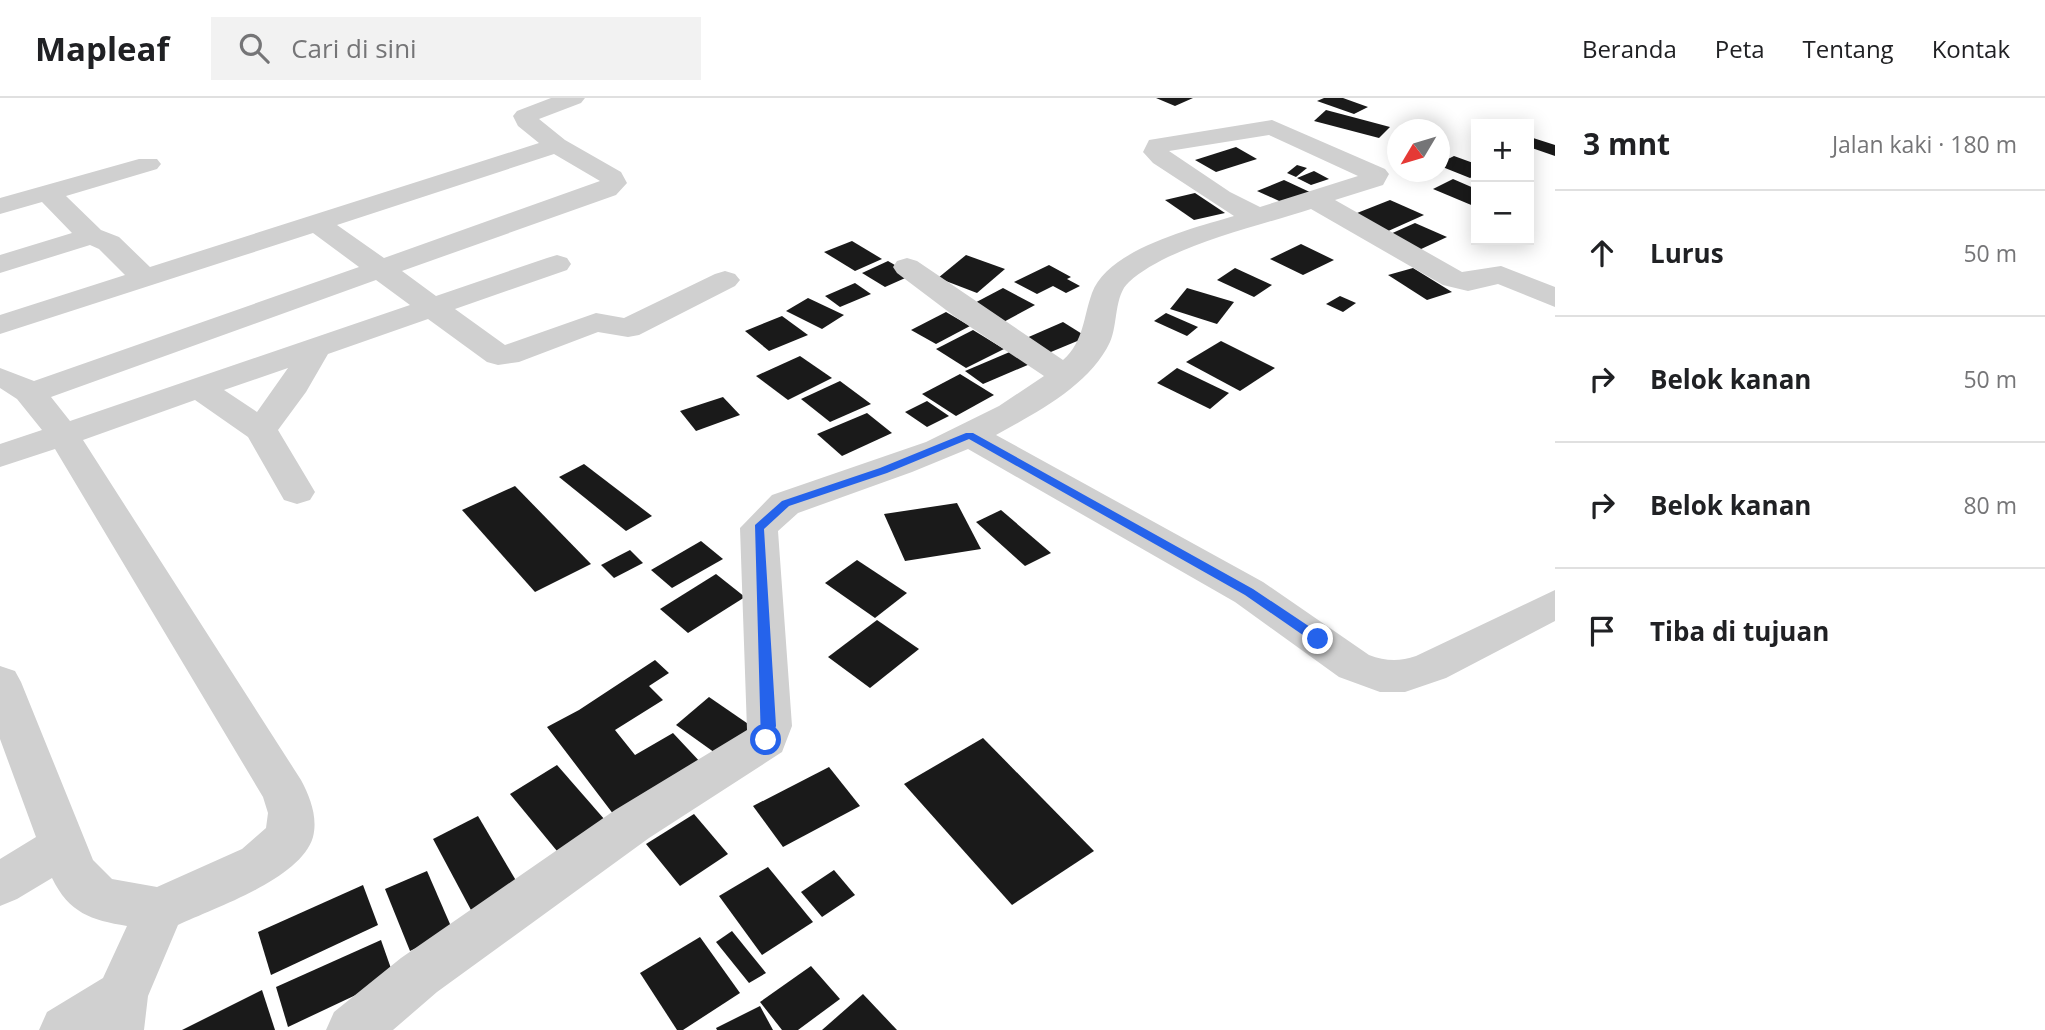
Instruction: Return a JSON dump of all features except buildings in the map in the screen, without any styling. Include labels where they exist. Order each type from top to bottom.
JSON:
[{"type":"street","points":[[30,393],[607,189],[614,183],[612,177],[556,145],[527,121],[525,116],[573,98]]},
{"type":"street","points":[[353,1030],[419,975],[632,824],[766,740],[769,714],[759,528],[773,512],[785,504],[884,470],[970,435],[1026,402],[1064,375],[1092,348],[1104,320],[1108,289],[1113,280],[1149,257],[1374,179],[1376,174],[1271,117],[1158,145],[1156,152],[1221,198],[1258,217]]},
{"type":"street","points":[[0,325],[556,145]]},
{"type":"street","points":[[0,206],[148,164]]},
{"type":"street","points":[[48,192],[91,236],[109,243],[144,278]]},
{"type":"street","points":[[1315,200],[1453,279],[1468,282],[1501,275],[1555,298]]},
{"type":"street","points":[[315,222],[498,355],[508,355],[596,322],[628,328],[724,280]]},
{"type":"street","points":[[0,264],[91,236]]},
{"type":"street","points":[[0,456],[314,350],[557,264]]},
{"type":"street","points":[[907,267],[965,310],[1064,375]]},
{"type":"street","points":[[261,430],[290,392],[314,350]]},
{"type":"street","points":[[0,378],[10,380],[30,393],[63,435],[285,793],[291,813],[289,837],[259,864],[159,910],[98,899],[74,873],[0,682]]},
{"type":"street","points":[[200,389],[261,430],[297,492]]},
{"type":"street","points":[[970,435],[1249,592],[1354,666],[1380,676],[1405,676],[1430,667],[1555,604]]},
{"type":"street","points":[[0,884],[64,846]]},
{"type":"street","points":[[66,1030],[120,1013],[159,910]]},
{"type":"route","points":[[766,740],[769,726],[759,528],[773,512],[785,504],[884,470],[970,435],[1249,592],[1318,639]]}]
